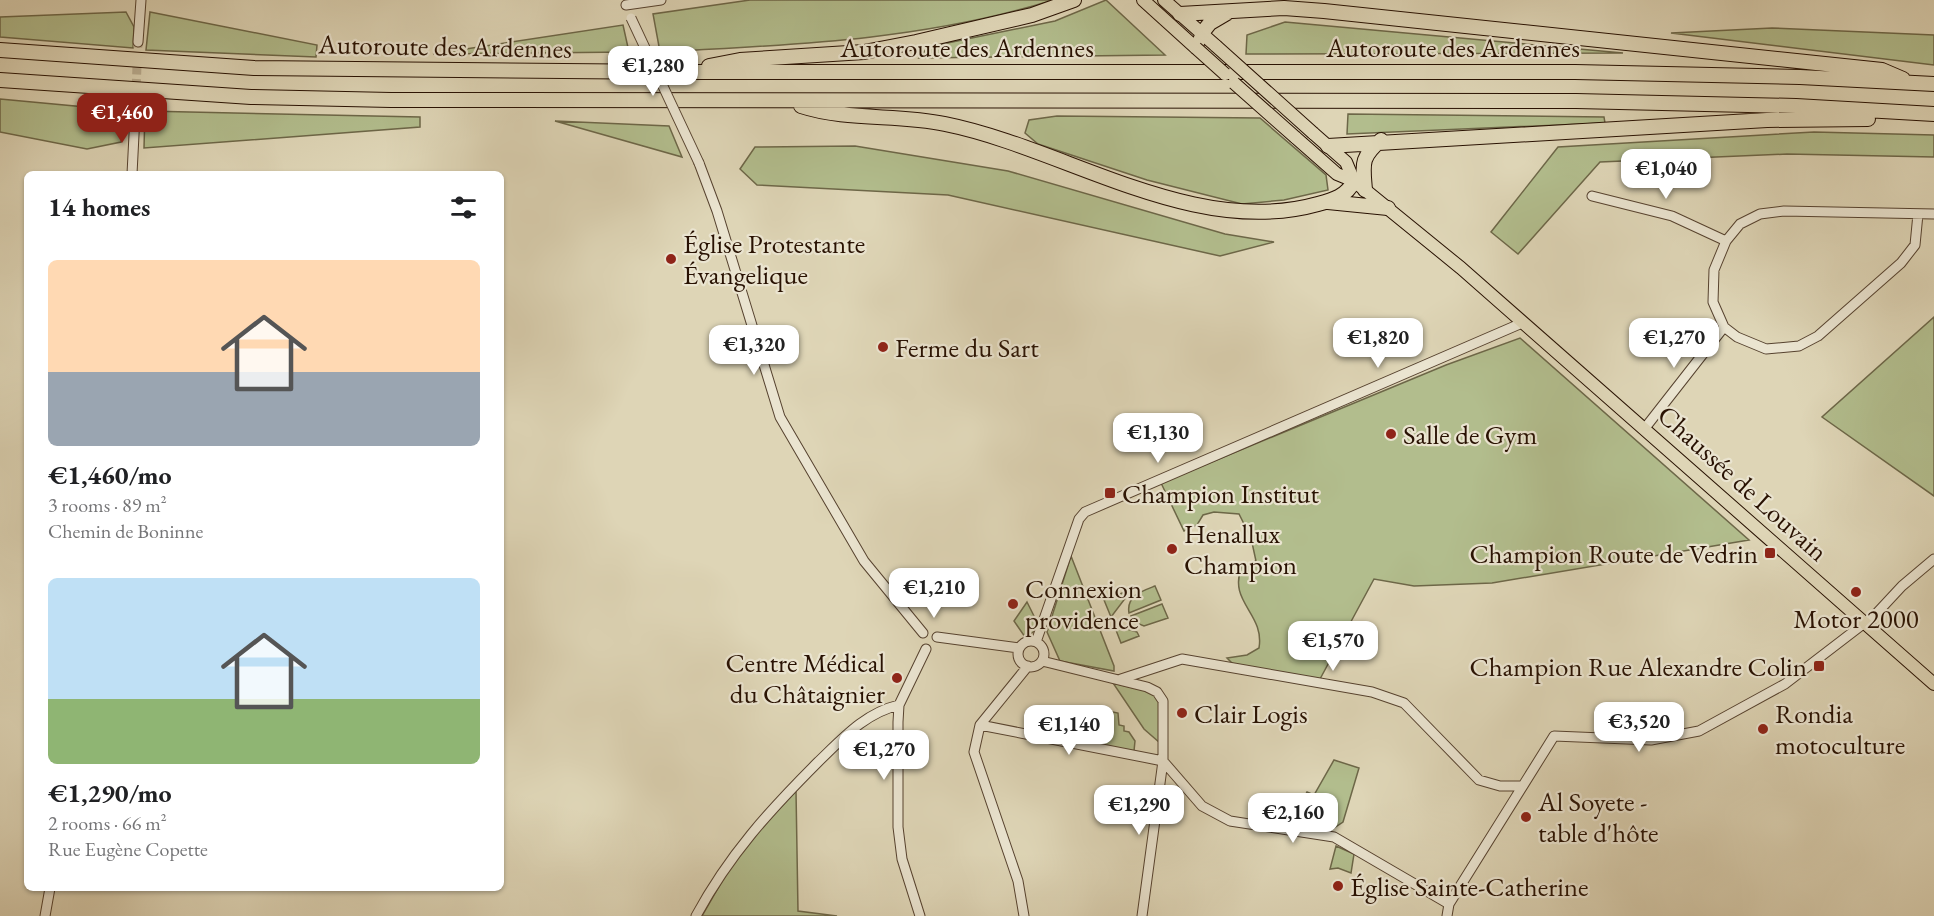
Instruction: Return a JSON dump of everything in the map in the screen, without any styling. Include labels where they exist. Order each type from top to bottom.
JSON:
[{"type":"highway","points":[[675,72],[740,60],[864,51],[916,42],[1074,0]]},
{"type":"highway","points":[[1180,14],[1229,13],[1284,8],[1324,11],[1881,70],[1910,82]]},
{"type":"highway","points":[[1202,33],[1210,23],[1229,13]]},
{"type":"highway","name":"Autoroute des Ardennes","points":[[0,50],[254,68],[675,72],[1563,72],[1800,77],[1934,84]]},
{"type":"highway","name":"Autoroute des Ardennes","points":[[0,80],[251,97],[402,100],[1576,101],[1934,114]]},
{"type":"highway","points":[[791,102],[822,113],[944,123],[991,136],[1169,197],[1252,213],[1303,208],[1326,202],[1346,194],[1354,181]]},
{"type":"highway","points":[[1328,146],[1381,140],[1767,120],[1872,119],[1900,112]]},
{"type":"highway","points":[[1365,190],[1363,164],[1367,152],[1381,140]]},
{"type":"highway","points":[[1326,202],[1388,208]]},
{"type":"main road","name":"Chaussée de Louvain","points":[[1143,0],[1337,174],[1354,181],[1388,208],[1645,428],[1934,684]]},
{"type":"main road","name":"Chaussée de Louvain","points":[[1164,0],[1346,162],[1354,181]]},
{"type":"main road","points":[[1196,48],[1202,33]]},
{"type":"main road","points":[[1295,137],[1316,145],[1328,146]]},
{"type":"street","points":[[138,42],[141,0]]},
{"type":"street","points":[[662,0],[625,3],[699,164],[717,211],[780,417],[864,561],[923,633]]},
{"type":"street","points":[[132,171],[135,115]]},
{"type":"street","points":[[1592,196],[1672,216],[1726,242]]},
{"type":"street","points":[[1918,214],[1915,245],[1901,264],[1818,336],[1799,346],[1766,350],[1737,337],[1724,327],[1713,302],[1714,270],[1726,242],[1740,224],[1760,214],[1784,211],[1934,214]]},
{"type":"street","points":[[1036,642],[1079,519],[1085,512],[1522,323]]},
{"type":"street","points":[[1645,428],[1724,327]]},
{"type":"street","points":[[1447,916],[1449,904],[1554,736],[1651,741],[1699,731],[1785,684],[1864,622],[1934,559]]},
{"type":"street","points":[[923,633],[931,632],[937,637],[1019,648],[1026,642],[1036,642]]},
{"type":"street","points":[[923,633],[919,641],[926,649]]},
{"type":"street","points":[[920,916],[902,859],[898,827],[899,705],[926,649],[936,646],[937,637]]},
{"type":"street","points":[[1019,648],[1020,662],[1028,666],[1037,666],[1042,661],[1044,652],[1036,642]]},
{"type":"street","points":[[1121,679],[1182,659],[1372,692],[1404,703],[1479,780],[1500,786],[1521,786]]},
{"type":"street","points":[[1042,661],[1147,687],[1157,692],[1163,701],[1163,760],[1142,916]]},
{"type":"street","points":[[1024,916],[1018,881],[974,752],[980,725],[1028,666]]},
{"type":"street","points":[[696,916],[713,885],[743,841],[776,804],[867,717],[881,709],[899,705]]},
{"type":"street","points":[[980,725],[1163,760],[1202,806],[1230,821],[1334,837],[1449,904]]},
{"type":"street","points":[[45,916],[49,891]]},
{"type":"green space","points":[[750,0],[1053,0],[957,24],[908,32],[760,47],[660,52],[653,14]]},
{"type":"green space","points":[[1106,0],[1165,55],[919,58],[928,47],[1055,21]]},
{"type":"green space","points":[[126,12],[134,27],[133,48],[0,37],[0,17]]},
{"type":"green space","points":[[150,12],[317,45],[316,57],[146,50]]},
{"type":"green space","points":[[1285,22],[1623,53],[1246,54],[1247,35]]},
{"type":"green space","points":[[623,25],[629,52],[433,54]]},
{"type":"green space","points":[[1772,28],[1934,35],[1934,65],[1671,33]]},
{"type":"green space","points":[[0,99],[128,111],[121,142],[87,149],[0,132]]},
{"type":"green space","points":[[145,111],[420,117],[420,127],[144,148]]},
{"type":"green space","points":[[1348,114],[1604,117],[1605,123],[1347,134]]},
{"type":"green space","points":[[1057,116],[1260,118],[1326,175],[1328,190],[1284,200],[1242,204],[1147,180],[1038,144],[1025,133],[1029,120]]},
{"type":"green space","points":[[555,121],[669,126],[682,157]]},
{"type":"green space","points":[[1814,132],[1934,135],[1934,157],[1787,154],[1600,162],[1518,254],[1491,232],[1558,147]]},
{"type":"green space","points":[[855,146],[1008,171],[1225,234],[1274,242],[1220,256],[948,195],[757,185],[740,169],[755,147]]},
{"type":"green space","points":[[1934,317],[1934,496],[1822,417]]},
{"type":"green space","points":[[1520,338],[1749,540],[1492,583],[1414,586],[1374,579],[1320,679],[1233,664],[1227,658],[1247,655],[1259,648],[1257,625],[1239,589],[1242,566],[1256,561],[1251,538],[1239,514],[1214,512],[1203,515],[1197,525],[1184,531],[1161,483],[1446,365]]},
{"type":"green space","points":[[1071,556],[1114,671],[1060,661],[1047,632]]},
{"type":"green space","points":[[1155,586],[1161,600],[1129,613],[1132,598]]},
{"type":"green space","points":[[1125,592],[1127,596],[1111,617],[1104,600]]},
{"type":"green space","points":[[1027,602],[1037,622],[1035,631],[1025,637],[1014,621]]},
{"type":"green space","points":[[1162,604],[1168,618],[1144,626],[1134,622],[1131,616]]},
{"type":"green space","points":[[1114,625],[1137,632],[1139,636],[1121,643]]},
{"type":"green space","points":[[1113,683],[1155,693],[1162,702],[1160,743],[1144,729]]},
{"type":"green space","points":[[1103,710],[1118,713],[1119,725],[1124,726],[1124,731],[1129,732],[1135,741],[1134,751],[1084,743],[1087,726],[1099,727]]},
{"type":"green space","points":[[1334,760],[1359,768],[1343,822],[1331,830],[1290,825],[1307,792],[1314,795]]},
{"type":"green space","points":[[796,791],[798,911],[837,916],[702,916],[740,850]]},
{"type":"green space","points":[[1336,846],[1354,854],[1351,873],[1338,868],[1330,869]]},
{"type":"tunnel","points":[[135,115],[138,42]]},
{"type":"place","name":"Église Protestante Évangelique","points":[[671,259]]},
{"type":"place","name":"Ferme du Sart","points":[[883,347]]},
{"type":"place","name":"Salle de Gym","points":[[1391,434]]},
{"type":"place","name":"Champion Institut","points":[[1110,493]]},
{"type":"place","name":"Henallux Champion","points":[[1172,549]]},
{"type":"place","name":"Champion Route de Vedrin","points":[[1770,553]]},
{"type":"place","name":"Motor 2000","points":[[1856,592]]},
{"type":"place","name":"Connexion providence","points":[[1013,604]]},
{"type":"place","name":"Champion Rue Alexandre Colin","points":[[1819,666]]},
{"type":"place","name":"Centre Médical du Châtaignier","points":[[897,678]]},
{"type":"place","name":"Clair Logis","points":[[1182,713]]},
{"type":"place","name":"Rondia motoculture","points":[[1763,729]]},
{"type":"place","name":"Al Soyete - table d'hôte","points":[[1526,817]]},
{"type":"place","name":"Église Sainte-Catherine","points":[[1338,886]]}]
